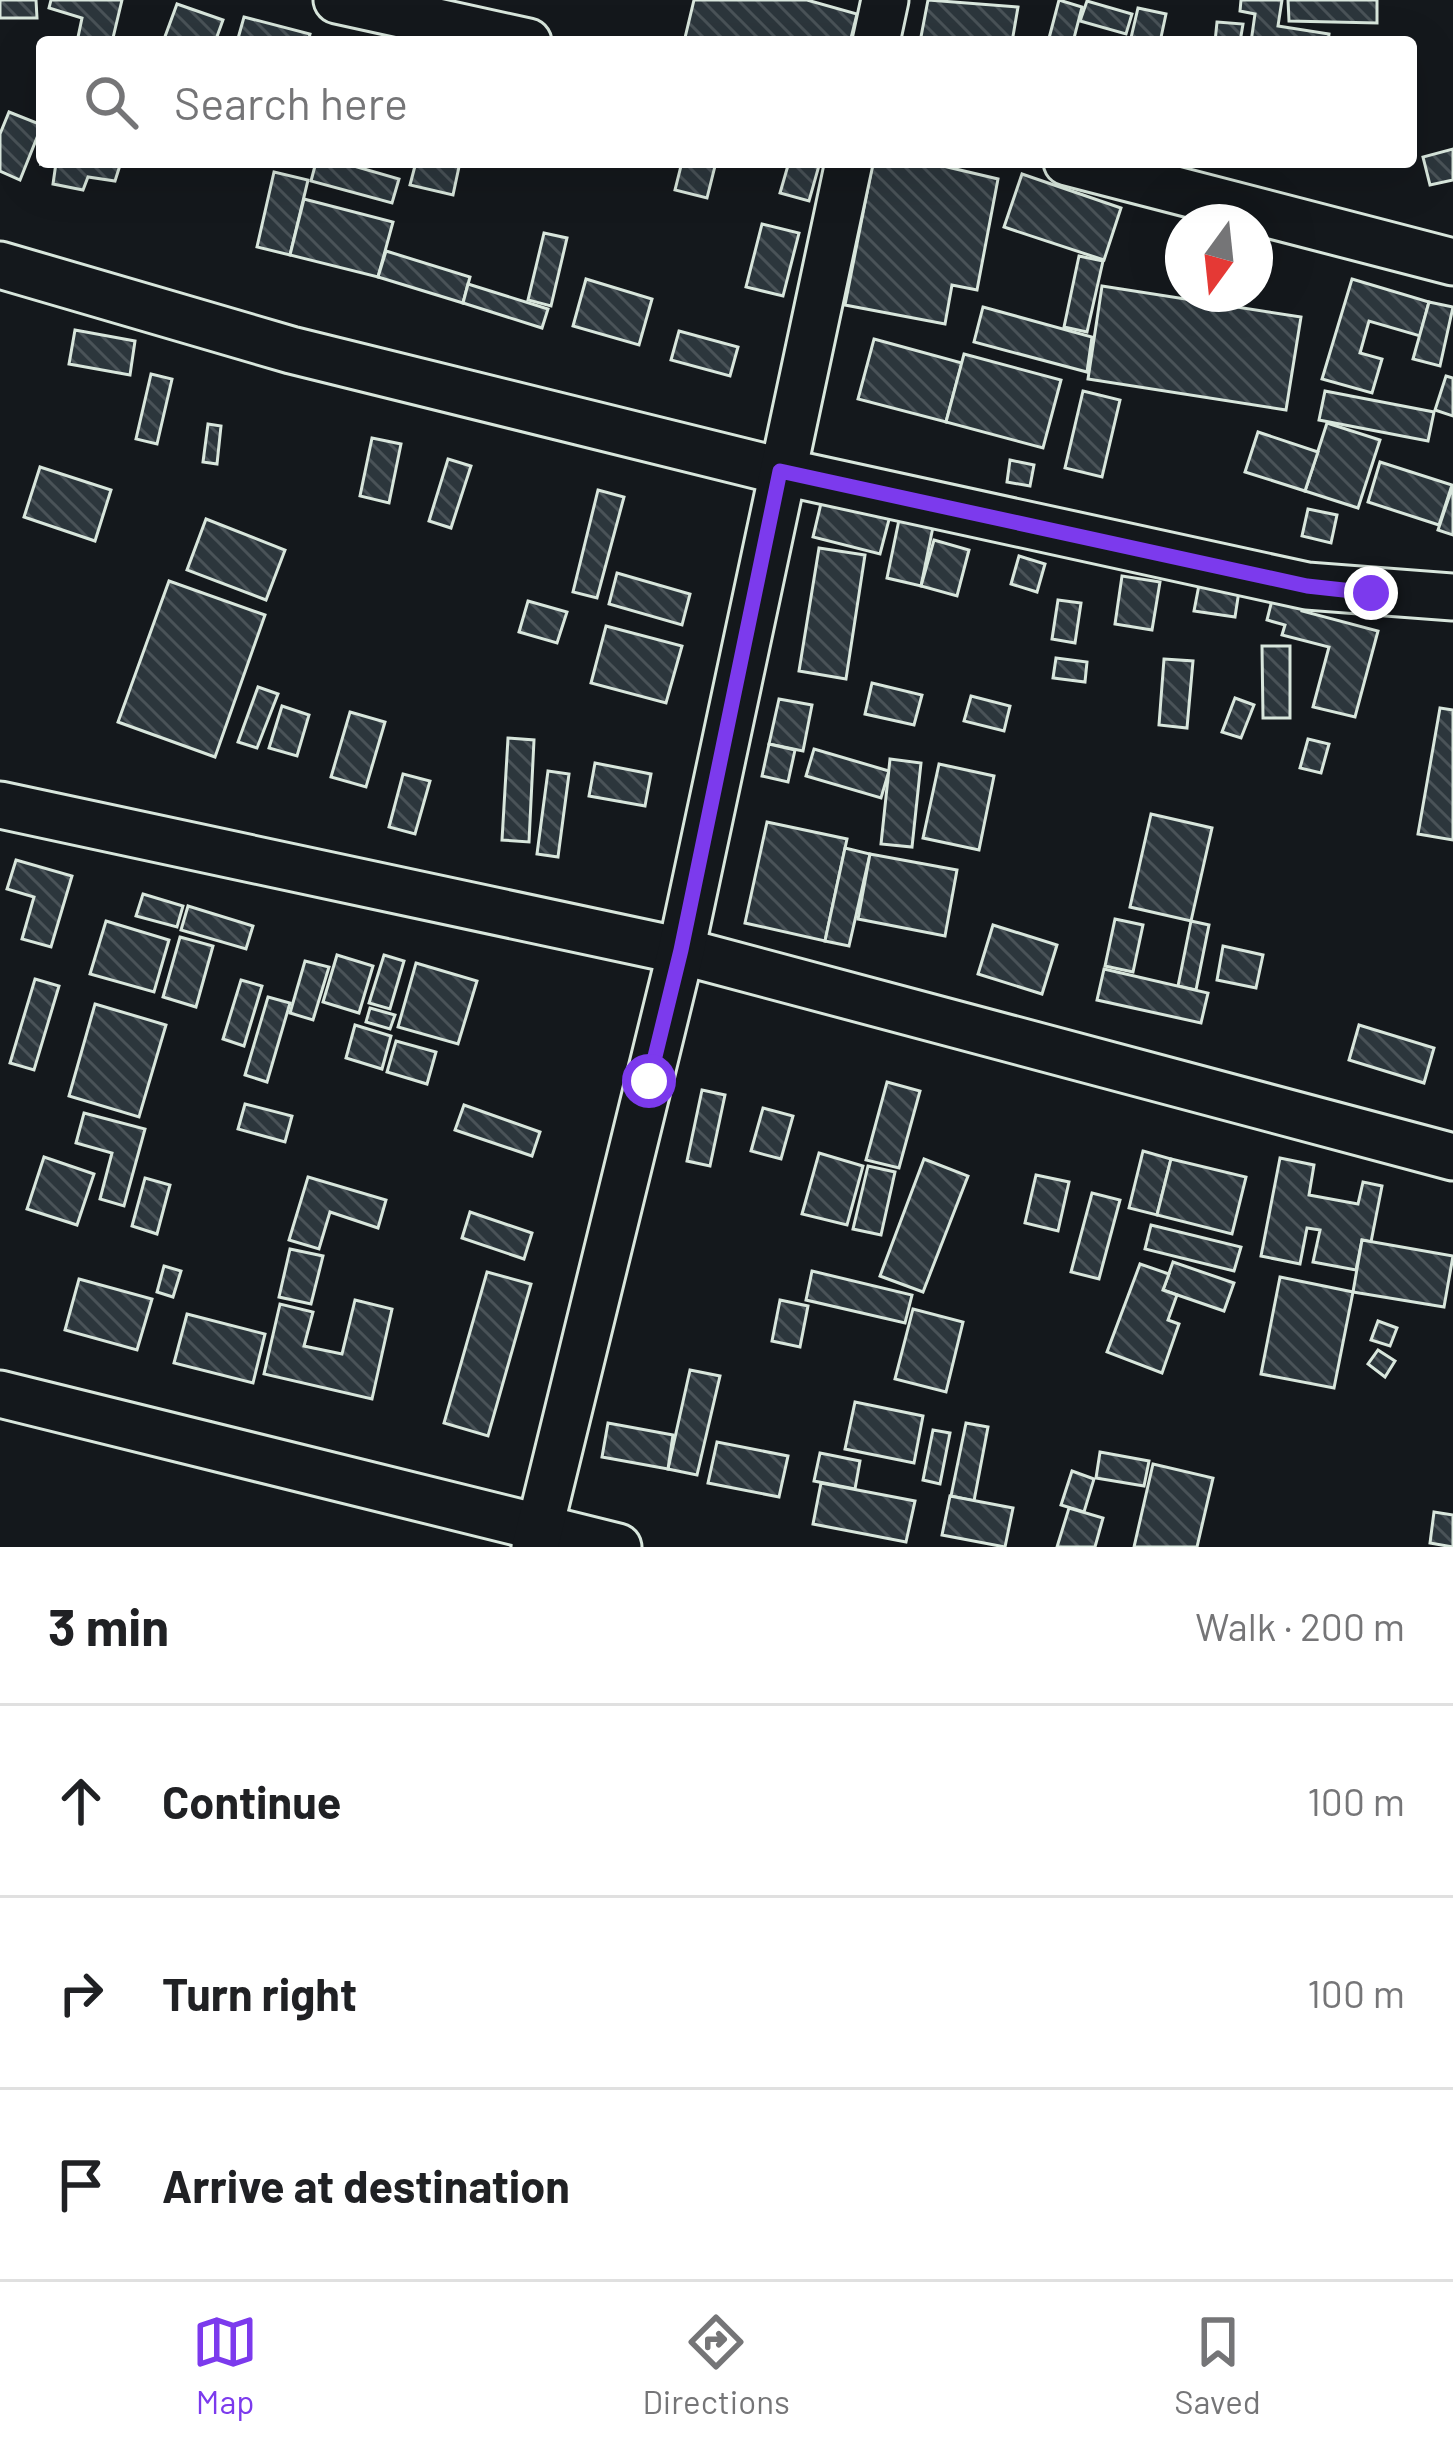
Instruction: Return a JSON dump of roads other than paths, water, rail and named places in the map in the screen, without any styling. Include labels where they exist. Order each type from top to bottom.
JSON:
[{"type":"street","points":[[337,0],[501,36]]},
{"type":"street","points":[[877,36],[886,0]]},
{"type":"street","points":[[537,1536],[681,950],[848,168]]},
{"type":"street","points":[[1090,168],[1453,262]]},
{"type":"street","points":[[0,265],[291,350],[780,471],[1307,586],[1453,597]]},
{"type":"street","points":[[0,806],[681,950],[1453,1157]]},
{"type":"street","points":[[0,1394],[537,1536],[618,1547]]}]
